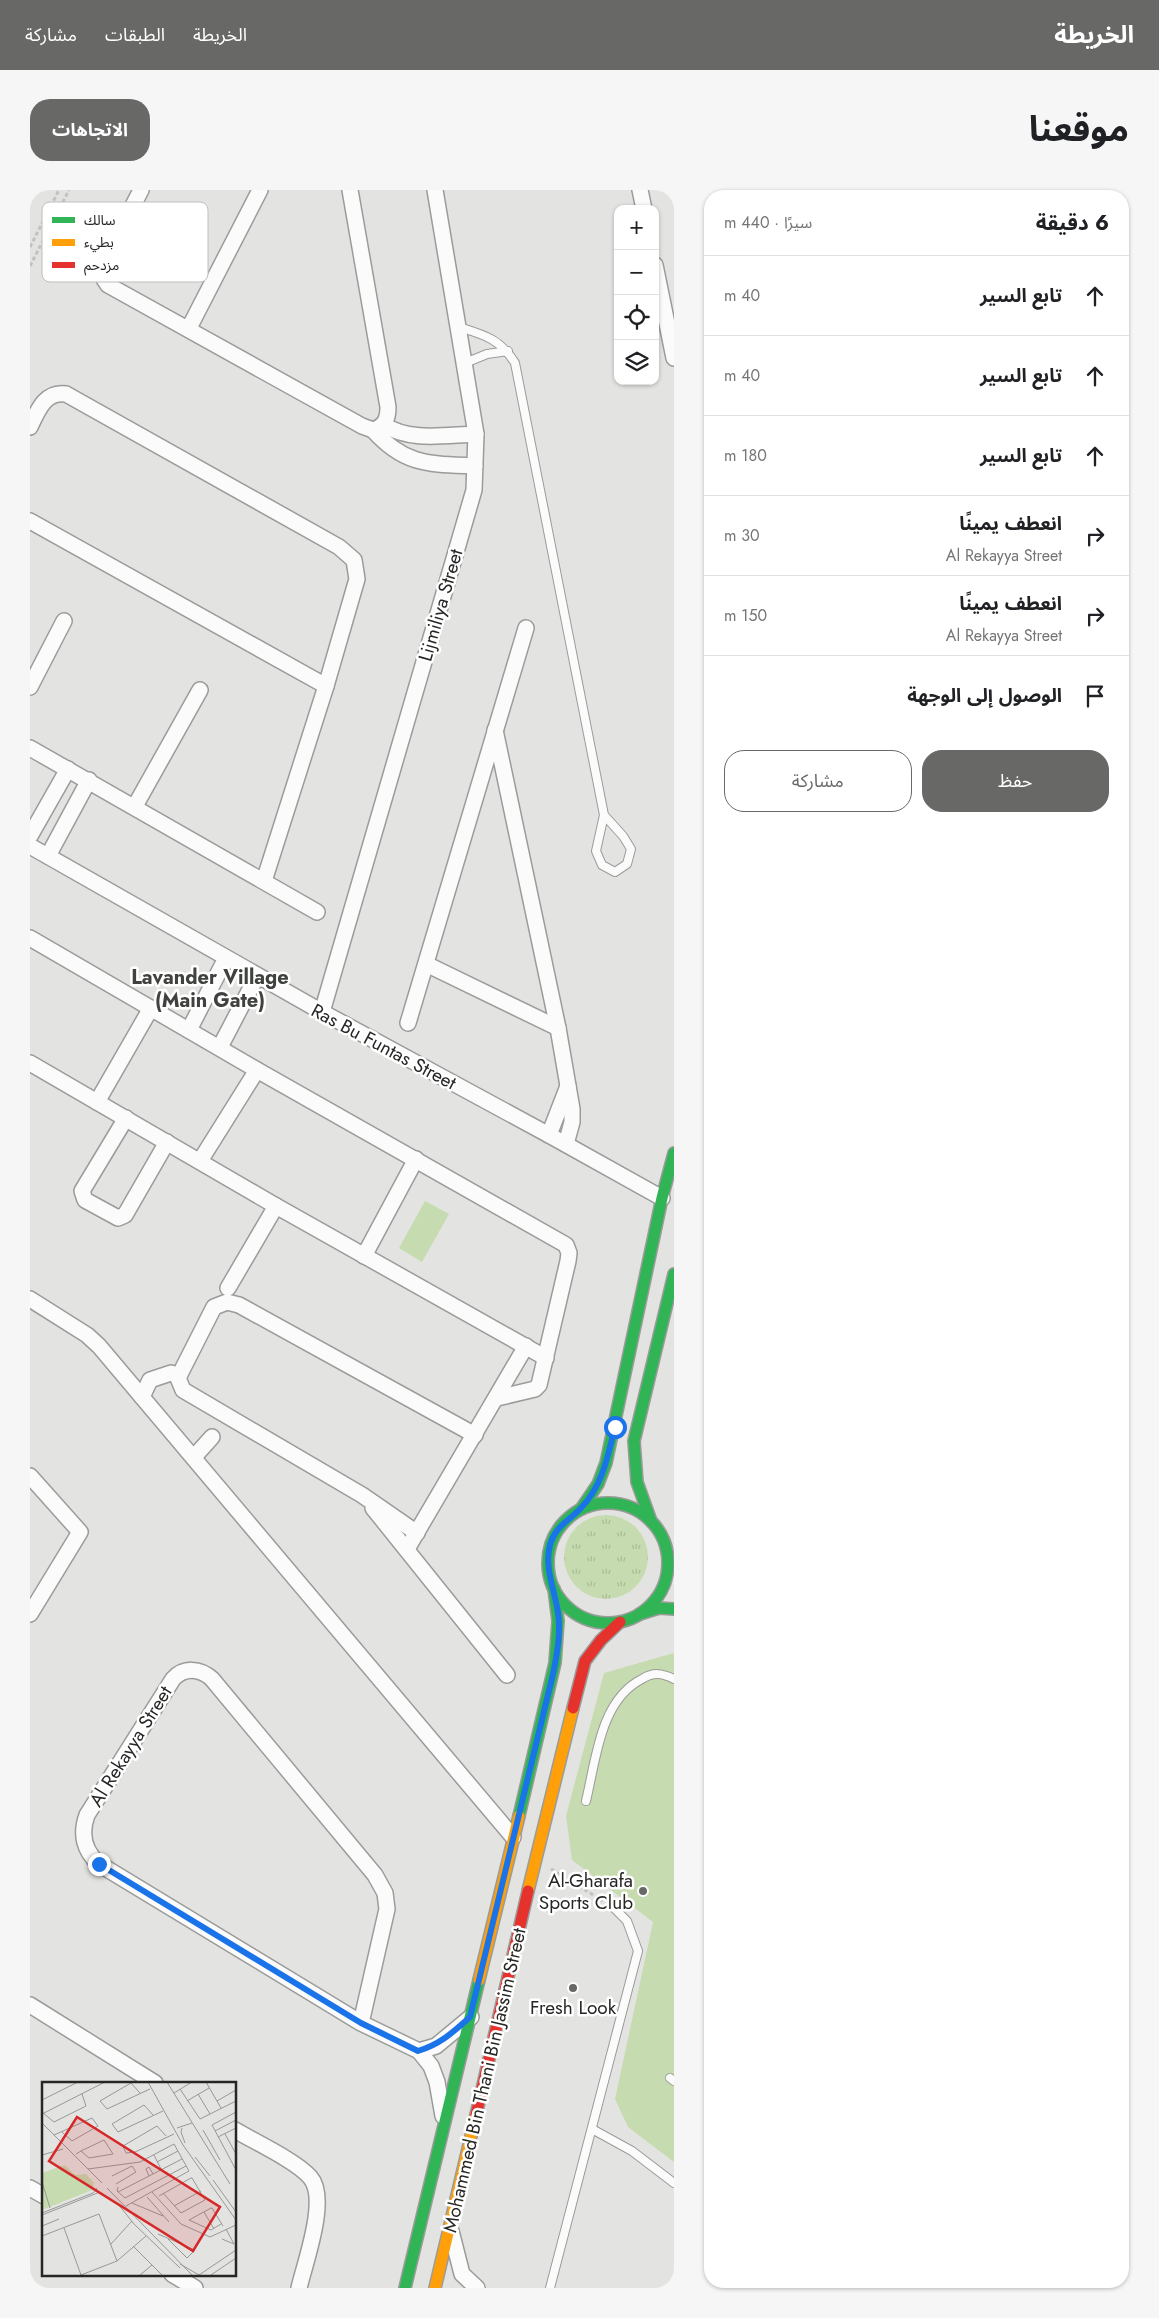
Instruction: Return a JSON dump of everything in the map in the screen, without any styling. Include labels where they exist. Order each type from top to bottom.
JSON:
[{"type":"main road","points":[[674,1153],[662,1198],[606,1463],[598,1484],[580,1509],[562,1523],[550,1543],[548,1566],[554,1589],[565,1605],[581,1617],[600,1622],[620,1622],[658,1608],[674,1609]]},
{"type":"main road","points":[[640,1614],[656,1599],[664,1585],[670,1551],[651,1521],[637,1482],[634,1441],[673,1278]]},
{"type":"main road","points":[[580,1509],[598,1503],[618,1503],[636,1509],[651,1521]]},
{"type":"main road","name":"Mohammed Bin Thani Bin Jassim Street","points":[[405,2288],[553,1674],[559,1641],[558,1614],[554,1589]]},
{"type":"main road","name":"Mohammed Bin Thani Bin Jassim Street","points":[[435,2288],[536,1859],[585,1661],[600,1640],[620,1622]]},
{"type":"street","points":[[135,202],[141,190]]},
{"type":"street","points":[[188,328],[260,190]]},
{"type":"street","points":[[350,190],[388,407],[387,420],[379,427]]},
{"type":"street","name":"Lijmiliya Street","points":[[322,1012],[474,490],[476,434],[435,190]]},
{"type":"street","points":[[640,190],[643,205]]},
{"type":"street","points":[[106,282],[108,285],[362,426],[379,427],[415,436],[476,434]]},
{"type":"street","points":[[659,285],[674,358]]},
{"type":"street","points":[[30,426],[47,398],[60,393],[66,394],[347,552],[354,560],[357,579],[326,686],[264,881]]},
{"type":"street","points":[[379,427],[388,446],[415,461],[475,466]]},
{"type":"street","points":[[30,521],[326,686]]},
{"type":"street","points":[[30,687],[64,621]]},
{"type":"street","points":[[408,1023],[526,628]]},
{"type":"street","points":[[135,806],[200,690]]},
{"type":"street","points":[[495,730],[558,1028],[568,1086],[572,1122],[566,1144]]},
{"type":"street","points":[[30,748],[135,806],[317,912]]},
{"type":"street","points":[[30,836],[68,769]]},
{"type":"street","points":[[48,856],[88,780]]},
{"type":"street","name":"Ras Bu Funtas Street","points":[[30,846],[257,976],[662,1198]]},
{"type":"street","points":[[30,938],[220,1047],[256,1070],[566,1245],[569,1253],[568,1260],[542,1378],[535,1389],[497,1398]]},
{"type":"street","points":[[189,1030],[226,958]]},
{"type":"street","points":[[426,964],[558,1028]]},
{"type":"street","points":[[220,1047],[257,976]]},
{"type":"street","points":[[97,1102],[151,1008]]},
{"type":"street","points":[[30,1063],[276,1206],[546,1358]]},
{"type":"street","points":[[200,1161],[256,1070]]},
{"type":"street","points":[[550,1135],[568,1086]]},
{"type":"street","points":[[126,1118],[82,1191],[85,1200],[118,1218],[122,1218],[167,1142]]},
{"type":"street","points":[[364,1256],[416,1159]]},
{"type":"street","points":[[228,1288],[276,1206]]},
{"type":"street","points":[[30,1299],[87,1335],[194,1457],[514,1836]]},
{"type":"street","points":[[417,1533],[362,1495],[183,1390],[179,1385],[179,1376],[214,1307],[227,1302],[239,1305],[475,1435]]},
{"type":"street","points":[[407,1550],[526,1346]]},
{"type":"street","points":[[142,1397],[150,1380],[171,1373],[179,1376]]},
{"type":"street","points":[[194,1457],[212,1436]]},
{"type":"street","points":[[30,1476],[80,1532],[30,1614]]},
{"type":"street","points":[[362,1495],[507,1675]]},
{"type":"street","name":"Al Rekayya Street","points":[[361,2023],[385,1927],[387,1901],[381,1886],[354,1847],[212,1679],[194,1670],[179,1673],[173,1679],[87,1815],[83,1835],[90,1854],[99,1864],[361,2023],[418,2051],[431,2066],[437,2082],[444,2129]]},
{"type":"street","points":[[30,2005],[153,2082]]},
{"type":"street","points":[[418,2051],[436,2046],[470,2017]]},
{"type":"street","points":[[236,2131],[305,2172],[311,2178],[317,2190],[318,2205],[299,2288]]},
{"type":"street","points":[[30,2188],[42,2195]]},
{"type":"street","points":[[450,2225],[459,2267],[465,2278],[477,2288]]},
{"type":"street","points":[[175,2276],[195,2288]]},
{"type":"lane","points":[[459,327],[489,336],[508,351],[515,363],[604,815],[596,851],[602,865],[615,872],[627,864],[631,849],[604,815]]},
{"type":"lane","points":[[465,363],[487,354],[508,351]]},
{"type":"lane","points":[[586,1801],[602,1732],[616,1700],[633,1683],[649,1675],[664,1674],[674,1679]]},
{"type":"lane","points":[[550,2288],[638,1951],[627,1921],[612,1906]]},
{"type":"lane","points":[[592,2129],[632,2151],[674,2182]]},
{"type":"path","points":[[53,202],[59,190]]},
{"type":"path","points":[[62,202],[68,190]]},
{"type":"path","points":[[30,247],[42,223]]},
{"type":"path","points":[[30,266],[42,242]]},
{"type":"path","points":[[536,1859],[612,1906]]},
{"type":"green space","points":[[425,1201],[449,1214],[422,1262],[399,1248]]},
{"type":"green space","points":[[606,1515],[622,1518],[636,1527],[645,1541],[648,1557],[645,1573],[636,1587],[622,1596],[606,1599],[590,1596],[576,1587],[567,1573],[564,1557],[567,1541],[576,1527],[590,1518]]},
{"type":"green space","name":"Al-Gharafa Sports Club","points":[[674,1653],[674,2162],[628,2127],[615,2099],[653,1922],[572,1860],[566,1816],[604,1673]]},
{"type":"traffic: fast","points":[[581,1509],[598,1484],[606,1463],[662,1198],[674,1153]]},
{"type":"traffic: fast","points":[[651,1521],[637,1482],[634,1441],[674,1274]]},
{"type":"traffic: fast","points":[[608,1503],[631,1507],[651,1520],[664,1540],[668,1563],[664,1586],[651,1606],[631,1619],[608,1623],[585,1619],[565,1606],[552,1586],[548,1563],[552,1540],[565,1520],[585,1507],[608,1503]]},
{"type":"traffic: fast","points":[[519,1816],[555,1663],[558,1621],[554,1589]]},
{"type":"traffic: fast","points":[[640,1614],[659,1608],[674,1609]]},
{"type":"traffic: fast","points":[[405,2288],[479,1980]]},
{"type":"traffic: slow","points":[[528,1891],[573,1708]]},
{"type":"traffic: slow","points":[[479,1980],[519,1816]]},
{"type":"traffic: slow","points":[[435,2288],[476,2115]]},
{"type":"traffic: jam","points":[[573,1708],[585,1661],[601,1640],[620,1622]]},
{"type":"traffic: jam","points":[[476,2115],[528,1891]]},
{"type":"place","name":"Al-Gharafa Sports Club","points":[[643,1891]]},
{"type":"place","name":"Fresh Look","points":[[573,1988]]},
{"type":"district","name":"Lavander Village (Main Gate)","points":[[210,988]]},
{"type":"route","points":[[99,1864],[370,2028],[418,2051],[436,2046],[445,2039],[470,2017],[553,1674],[559,1641],[558,1614],[548,1566],[550,1543],[562,1523],[580,1509],[598,1484],[606,1463],[615,1427]]}]
